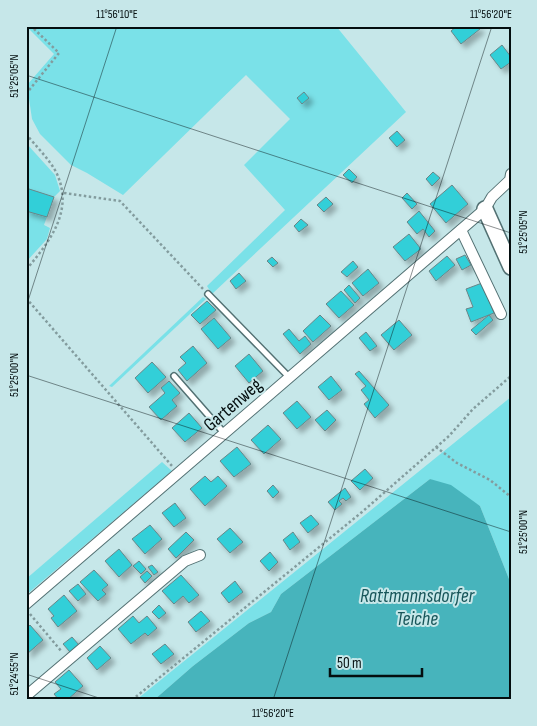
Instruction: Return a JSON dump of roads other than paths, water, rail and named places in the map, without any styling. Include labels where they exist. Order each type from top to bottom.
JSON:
[{"type":"main road","points":[[485,209],[511,267]]},
{"type":"street","name":"Gartenweg","points":[[26,604],[485,209],[492,197],[510,179]]},
{"type":"street","points":[[460,230],[501,314]]},
{"type":"street","points":[[26,696],[185,561],[200,555]]},
{"type":"lane","points":[[208,294],[289,378]]},
{"type":"lane","points":[[174,376],[224,433]]},
{"type":"water","name":"Rattmannsdorfer Teiche","points":[[430,479],[451,485],[480,506],[511,584],[511,700],[154,700],[193,666],[249,623],[271,612],[281,594]]}]
